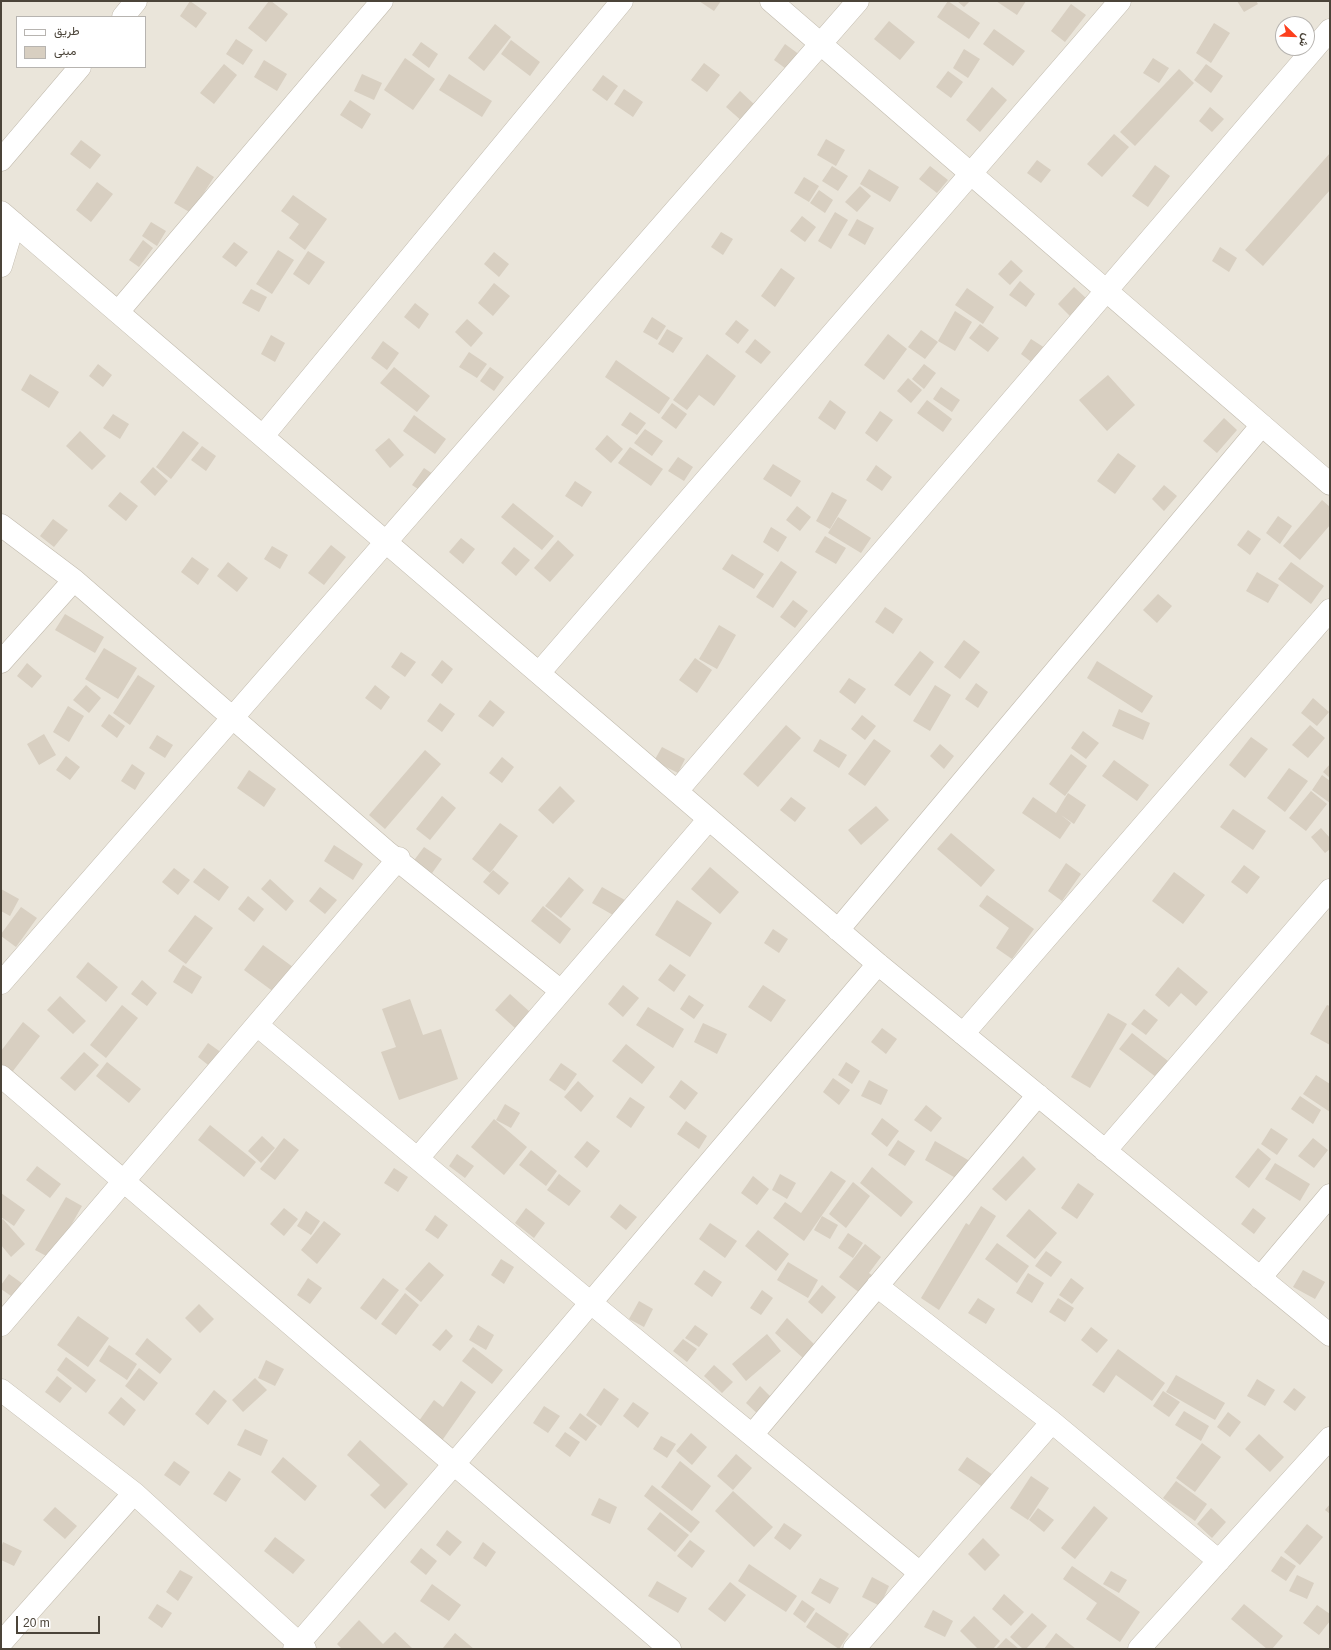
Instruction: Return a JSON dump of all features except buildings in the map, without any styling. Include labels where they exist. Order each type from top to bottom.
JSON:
[{"type":"street","points":[[124,16],[136,1]]},
{"type":"street","points":[[118,312],[382,1]]},
{"type":"street","points":[[263,436],[622,1]]},
{"type":"street","points":[[771,1],[1330,484]]},
{"type":"street","points":[[1,983],[858,1]]},
{"type":"street","points":[[539,673],[1120,1]]},
{"type":"street","points":[[676,791],[1330,30]]},
{"type":"street","points":[[1,160],[79,68]]},
{"type":"street","points":[[7,217],[878,964],[1330,1335]]},
{"type":"street","points":[[1,266],[7,217]]},
{"type":"street","points":[[838,930],[1262,425]]},
{"type":"street","points":[[1,525],[74,580],[232,718],[398,859],[561,991]]},
{"type":"street","points":[[1,662],[74,580]]},
{"type":"street","points":[[963,1034],[1330,610]]},
{"type":"street","points":[[418,1158],[709,818]]},
{"type":"street","points":[[1,1325],[398,859]]},
{"type":"street","points":[[1105,1150],[1330,890]]},
{"type":"street","points":[[1,1390],[134,1493],[299,1647],[878,964]]},
{"type":"street","points":[[257,1024],[591,1303],[920,1573]]},
{"type":"street","points":[[1,1076],[670,1649]]},
{"type":"street","points":[[752,1435],[1038,1095]]},
{"type":"street","points":[[1260,1278],[1330,1195]]},
{"type":"street","points":[[877,1286],[1052,1422],[1218,1561]]},
{"type":"street","points":[[854,1649],[1052,1422]]},
{"type":"street","points":[[1139,1649],[1330,1438]]},
{"type":"street","points":[[1,1642],[134,1493]]},
{"type":"shaded area","points":[[1,1],[1330,1],[1330,1649],[1,1649]]}]
